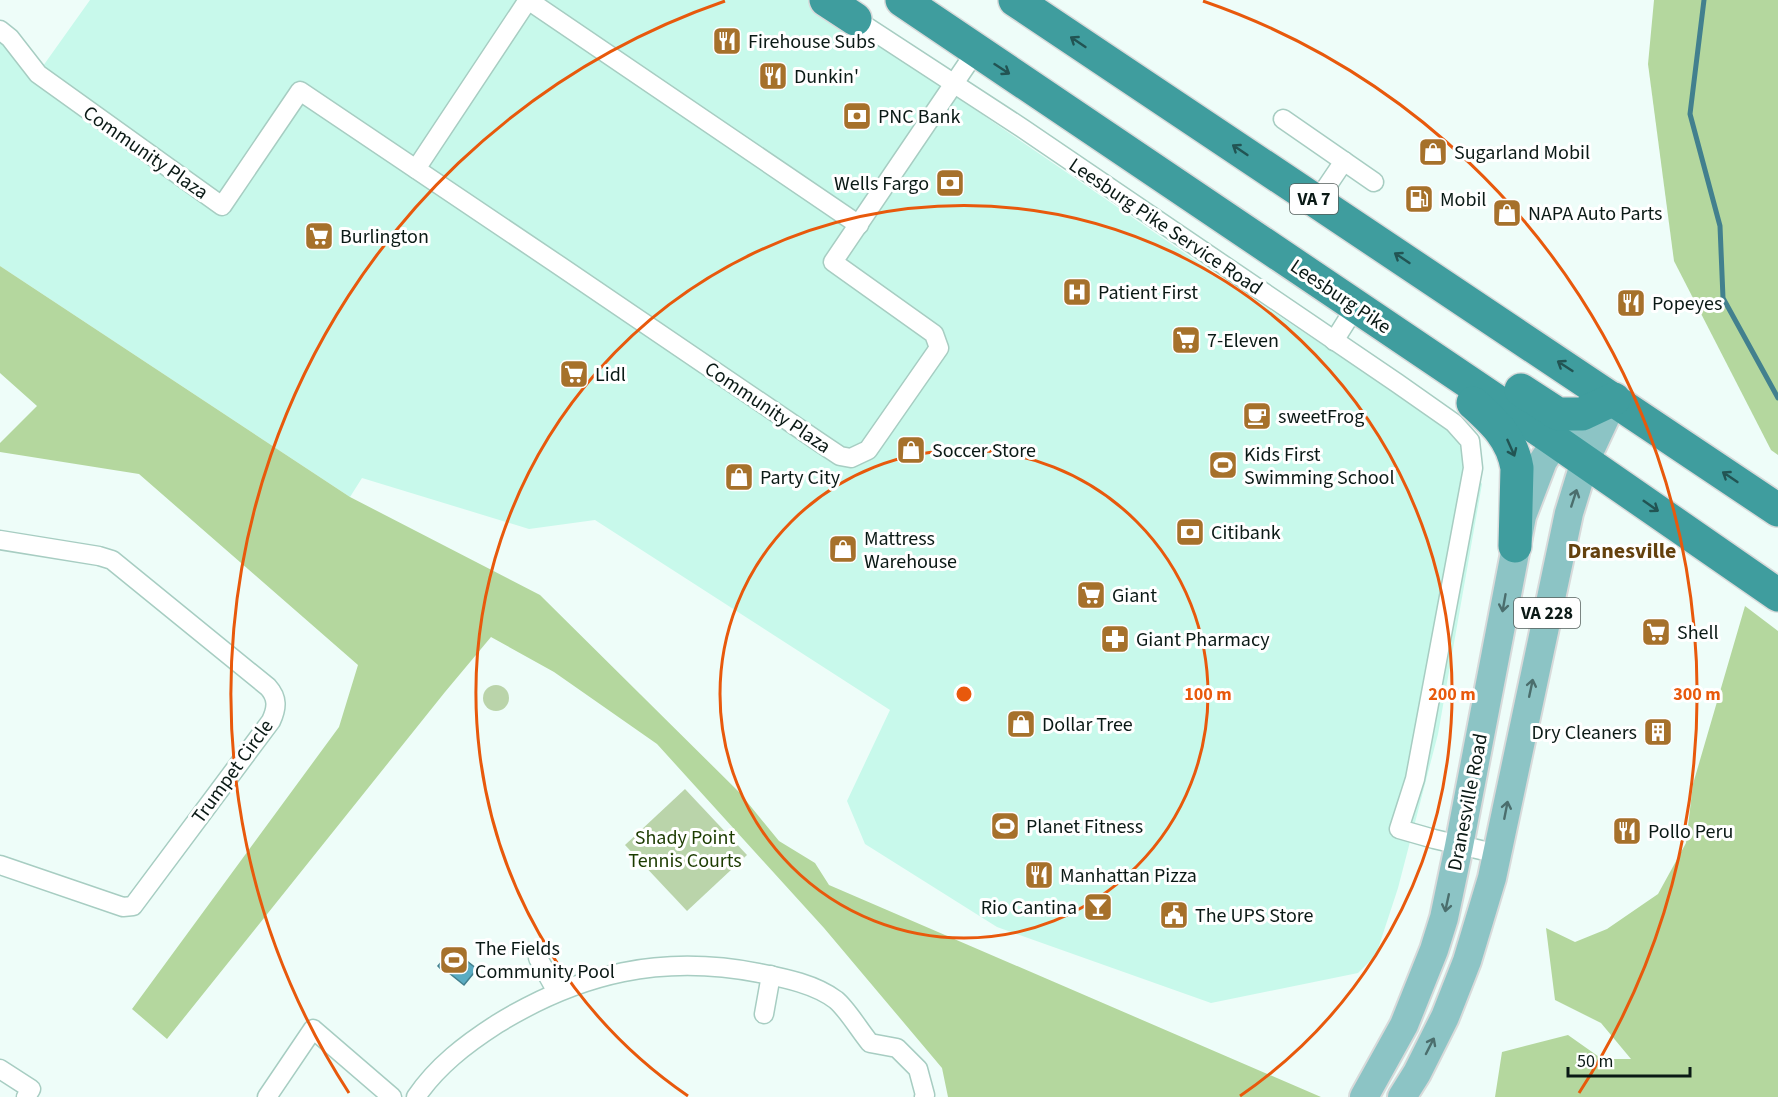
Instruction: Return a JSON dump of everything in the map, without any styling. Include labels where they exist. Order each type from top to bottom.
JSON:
[{"type":"highway","points":[[826,0],[855,19]]},
{"type":"highway","name":"Leesburg Pike","points":[[902,0],[1556,441],[1778,595]]},
{"type":"highway","name":"VA 7","points":[[1015,0],[1778,510]]},
{"type":"highway","points":[[1124,149],[1232,204],[1329,264],[1558,414],[1582,414],[1614,399]]},
{"type":"highway","points":[[1396,333],[1493,421],[1510,442],[1517,468],[1515,546]]},
{"type":"main road","name":"Dranesville Road","points":[[1364,1097],[1404,1025],[1434,950],[1444,918],[1515,546],[1534,479],[1556,441],[1614,399]]},
{"type":"main road","name":"Dranesville Road","points":[[1402,1097],[1417,1073],[1448,1008],[1467,961],[1498,854],[1569,513],[1585,461],[1614,399]]},
{"type":"street","points":[[416,170],[528,0],[859,225]]},
{"type":"street","name":"Leesburg Pike Service Road","points":[[855,19],[954,83],[1454,423],[1470,441],[1473,468],[1415,779],[1399,829],[1459,846]]},
{"type":"street","name":"Community Plaza","points":[[0,30],[45,79],[222,206],[300,91],[840,456],[852,458],[867,450],[939,348],[934,334],[833,262],[976,51]]},
{"type":"street","points":[[1283,119],[1374,182]]},
{"type":"street","points":[[1317,201],[1344,161]]},
{"type":"street","points":[[1334,341],[1356,306]]},
{"type":"street","name":"Trumpet Circle","points":[[0,540],[112,560],[268,687],[273,692],[276,705],[271,721],[133,906],[123,907],[0,865]]},
{"type":"street","points":[[1459,846],[1498,854]]},
{"type":"street","points":[[538,958],[557,992]]},
{"type":"street","points":[[416,1097],[437,1070],[458,1052],[524,1008],[557,992],[611,975],[639,969],[681,965],[725,966],[771,975],[807,985],[836,1000],[870,1043],[897,1048],[918,1069],[926,1095],[924,1097]]},
{"type":"street","points":[[764,1014],[771,975]]},
{"type":"street","points":[[267,1097],[313,1029],[392,1097]]},
{"type":"street","points":[[0,1069],[31,1089],[26,1097]]},
{"type":"shaded area","points":[[90,0],[815,0],[1199,263],[1450,429],[1482,484],[1438,734],[1398,888],[1376,955],[1358,973],[1211,1003],[997,927],[865,844],[847,801],[890,710],[595,520],[529,529],[362,478],[350,497],[0,266],[0,30],[38,73]]},
{"type":"green space","points":[[1654,0],[1778,0],[1778,455],[1771,450],[1674,261],[1648,64]]},
{"type":"green space","points":[[0,266],[350,497],[540,595],[739,792],[779,841],[815,863],[829,885],[1321,1097],[948,1097],[942,1068],[824,928],[657,744],[554,672],[491,637],[167,1039],[132,1009],[339,727],[358,665],[139,474],[0,452],[0,443],[37,406],[0,373]]},
{"type":"green space","points":[[1745,606],[1778,631],[1778,1097],[1495,1097],[1502,1052],[1568,1035],[1602,1059],[1631,1059],[1601,1023],[1555,1000],[1546,928],[1575,942],[1607,929],[1658,894],[1686,843],[1693,784]]},
{"type":"green space","points":[[496,685],[505,689],[509,698],[505,707],[496,711],[487,707],[483,698],[487,689]]},
{"type":"green space","name":"Shady Point Tennis Courts","points":[[685,789],[747,855],[687,911],[625,845]]},
{"type":"water","name":"The Fields Community Pool","points":[[454,947],[457,953],[477,969],[464,985],[438,966]]},
{"type":"waterway","points":[[1704,0],[1690,114],[1720,226],[1723,298],[1778,398]]},
{"type":"place","name":"Firehouse Subs","points":[[727,41]]},
{"type":"place","name":"Dunkin'","points":[[773,76]]},
{"type":"place","name":"PNC Bank","points":[[857,116]]},
{"type":"place","name":"Sugarland Mobil","points":[[1433,152]]},
{"type":"place","name":"Wells Fargo","points":[[950,183]]},
{"type":"place","name":"Mobil","points":[[1419,199]]},
{"type":"place","name":"NAPA Auto Parts","points":[[1507,213]]},
{"type":"place","name":"Burlington","points":[[319,236]]},
{"type":"place","name":"Patient First","points":[[1077,292]]},
{"type":"place","name":"Popeyes","points":[[1631,303]]},
{"type":"place","name":"7-Eleven","points":[[1186,340]]},
{"type":"place","name":"Lidl","points":[[574,374]]},
{"type":"place","name":"sweetFrog","points":[[1257,416]]},
{"type":"place","name":"Soccer Store","points":[[911,450]]},
{"type":"place","name":"Kids First Swimming School","points":[[1223,465]]},
{"type":"place","name":"Party City","points":[[739,477]]},
{"type":"place","name":"Citibank","points":[[1190,532]]},
{"type":"place","name":"Mattress Warehouse","points":[[843,549]]},
{"type":"place","name":"Giant","points":[[1091,595]]},
{"type":"place","name":"Shell","points":[[1656,632]]},
{"type":"place","name":"Giant Pharmacy","points":[[1115,639]]},
{"type":"place","name":"Dollar Tree","points":[[1021,724]]},
{"type":"place","name":"Dry Cleaners","points":[[1658,732]]},
{"type":"place","name":"Planet Fitness","points":[[1005,826]]},
{"type":"place","name":"Pollo Peru","points":[[1627,831]]},
{"type":"place","name":"Manhattan Pizza","points":[[1039,875]]},
{"type":"place","name":"Rio Cantina","points":[[1098,907]]},
{"type":"place","name":"The UPS Store","points":[[1174,915]]},
{"type":"place","name":"The Fields Community Pool","points":[[454,960]]},
{"type":"district","name":"Dranesville","points":[[1622,550]]}]
